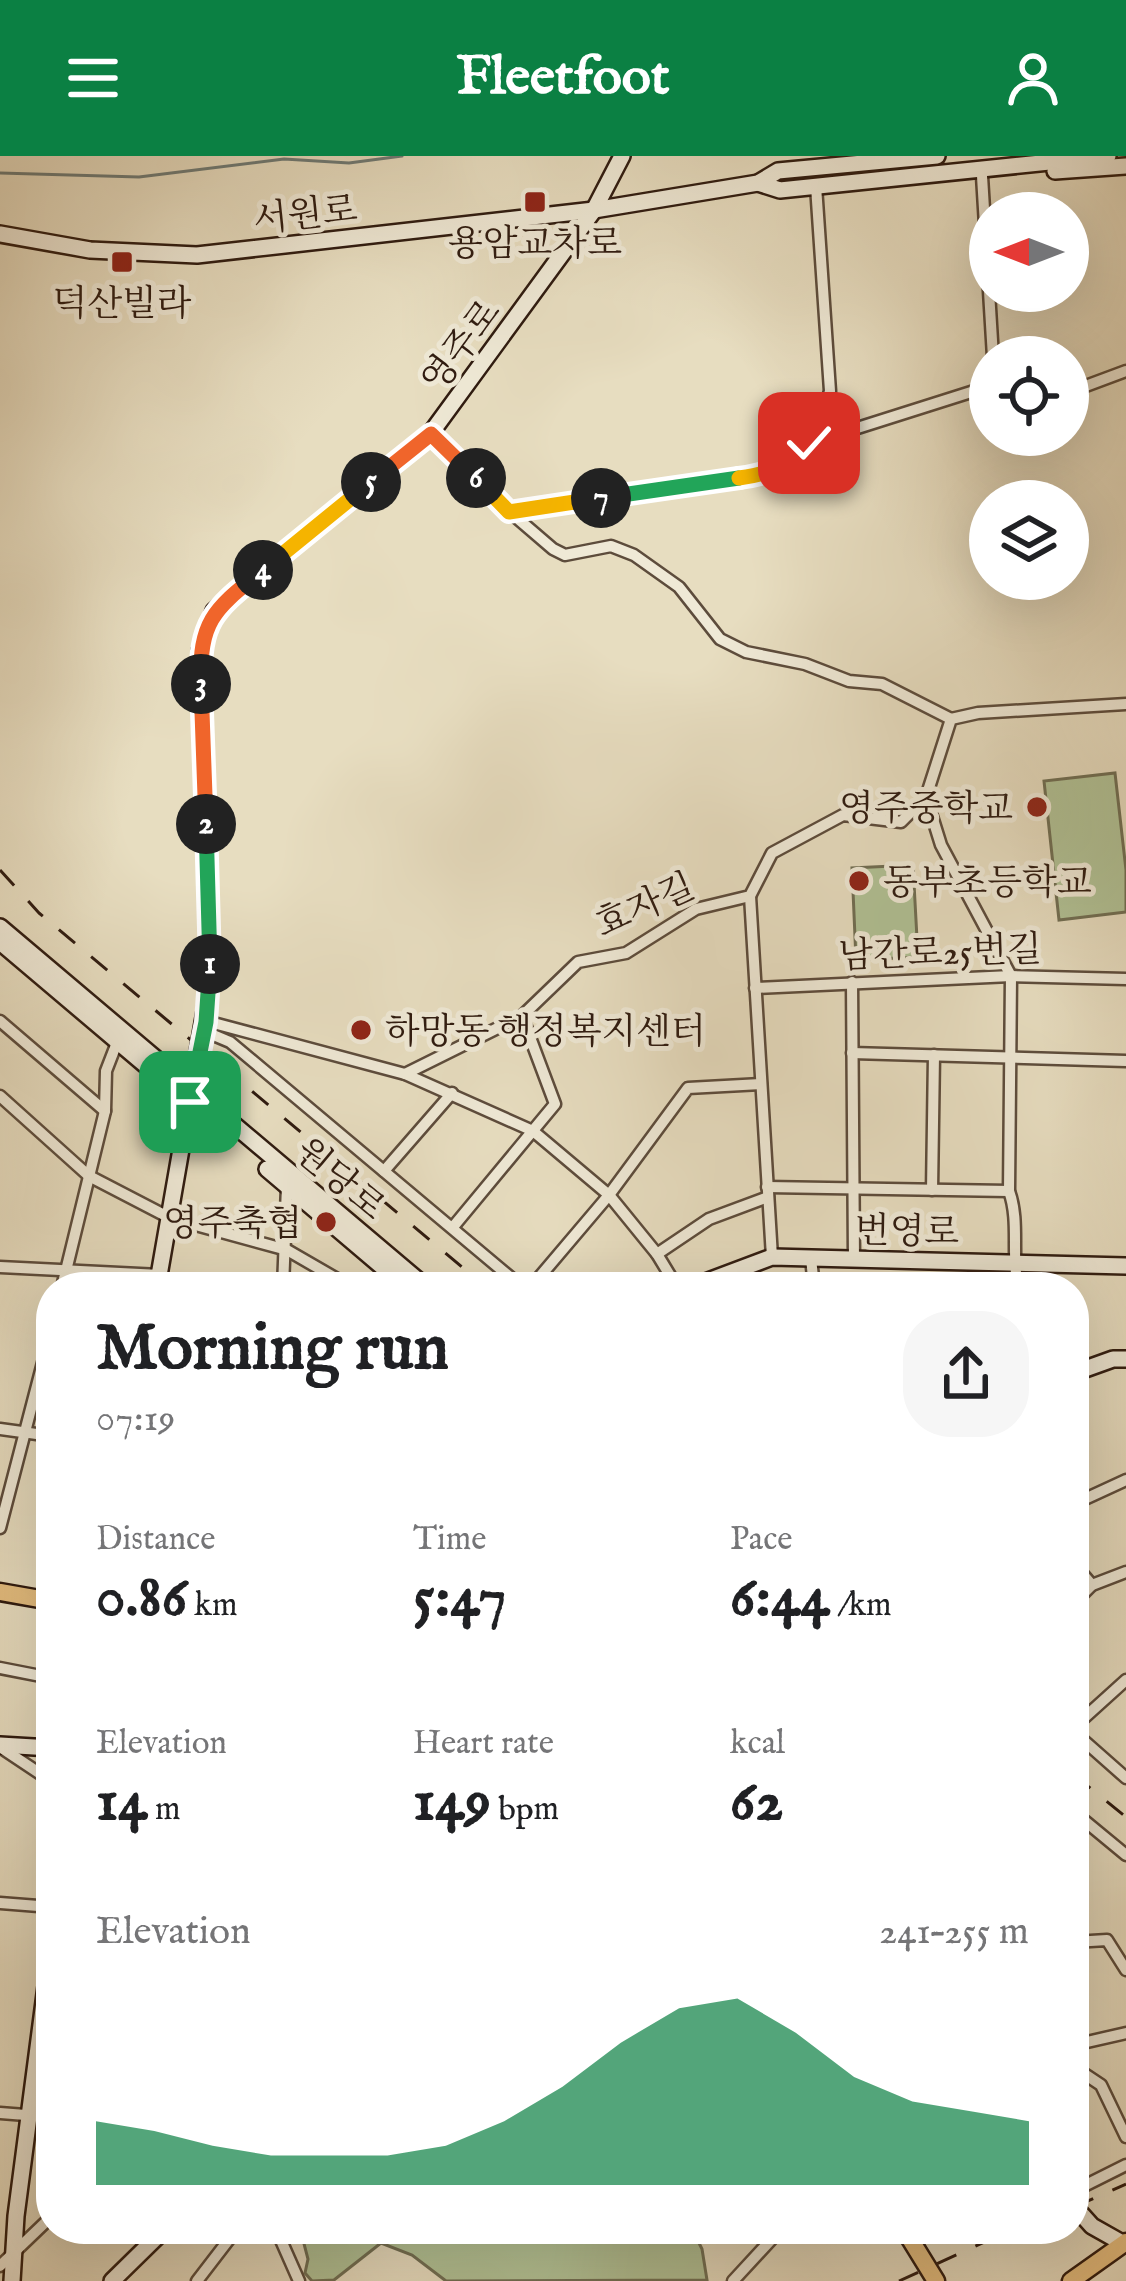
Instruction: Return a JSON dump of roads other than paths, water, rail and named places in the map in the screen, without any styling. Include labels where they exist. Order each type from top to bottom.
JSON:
[{"type":"main road","name":"영주로","points":[[160,1272],[211,977],[200,651],[205,629],[214,610],[431,434],[594,210],[622,156]]},
{"type":"main road","points":[[888,160],[912,156]]},
{"type":"main road","name":"서원로","points":[[0,234],[90,250],[197,255],[594,210],[758,183],[778,171],[937,156]]},
{"type":"main road","name":"서원로","points":[[758,183],[780,190],[1108,156]]},
{"type":"main road","points":[[884,179],[1126,166]]},
{"type":"main road","name":"원당로","points":[[0,927],[120,1037],[163,1066],[287,1186],[388,1272]]},
{"type":"main road","name":"원당로","points":[[0,942],[408,1272]]},
{"type":"main road","points":[[163,1066],[190,1062],[200,1055]]},
{"type":"main road","name":"번영로","points":[[731,1272],[772,1256],[1126,1266]]},
{"type":"main road","points":[[1089,1368],[1126,1359]]},
{"type":"main road","points":[[0,1592],[36,1598]]},
{"type":"main road","points":[[0,1746],[36,1747]]},
{"type":"main road","points":[[12,2281],[7,2260],[8,2216],[36,2063]]},
{"type":"main road","points":[[1071,2281],[1125,2244],[1089,2223]]},
{"type":"main road","points":[[112,2281],[150,2244]]},
{"type":"main road","points":[[913,2244],[936,2281]]},
{"type":"street","points":[[982,176],[992,336]]},
{"type":"street","points":[[509,512],[770,474],[790,463],[809,443],[823,418],[830,391],[816,186]]},
{"type":"street","points":[[1089,385],[1126,370]]},
{"type":"street","points":[[809,443],[969,393]]},
{"type":"street","points":[[431,434],[553,549],[566,554],[611,546],[634,555],[679,587],[720,639],[746,652],[805,664],[849,681],[882,684],[951,719],[978,713],[1126,704]]},
{"type":"street","points":[[951,719],[926,797],[941,845],[1011,976],[1009,1191],[1014,1205],[1015,1272]]},
{"type":"street","name":"효자길","points":[[405,1074],[522,1016],[578,962],[626,953],[696,909],[750,896],[772,853],[843,815],[901,822],[926,797]]},
{"type":"street","points":[[750,896],[772,1256]]},
{"type":"street","name":"남간로25번길","points":[[755,988],[1011,976],[1126,979]]},
{"type":"street","points":[[852,982],[854,1259]]},
{"type":"street","points":[[453,1228],[556,1104],[522,1016]]},
{"type":"street","points":[[0,1021],[105,1111]]},
{"type":"street","points":[[206,1022],[405,1074],[533,1131],[609,1195],[668,1272]]},
{"type":"street","points":[[206,1022],[212,1034],[230,1042],[508,1272]]},
{"type":"street","points":[[66,1270],[105,1111],[103,1087],[120,1037]]},
{"type":"street","points":[[852,1053],[1126,1061]]},
{"type":"street","points":[[932,1190],[934,1055]]},
{"type":"street","points":[[540,1272],[609,1195],[688,1088],[761,1084]]},
{"type":"street","points":[[384,1171],[452,1094]]},
{"type":"street","points":[[0,1096],[89,1176],[170,1218],[287,1250],[325,1272]]},
{"type":"street","points":[[285,1272],[287,1186]]},
{"type":"street","points":[[657,1254],[709,1219],[768,1192],[1009,1191]]},
{"type":"street","points":[[811,1258],[812,1272]]},
{"type":"street","points":[[0,1267],[83,1272]]},
{"type":"street","points":[[0,1528],[36,1392]]},
{"type":"street","points":[[0,1429],[36,1434]]},
{"type":"street","points":[[1089,1497],[1126,1480]]},
{"type":"street","points":[[1089,1583],[1126,1572]]},
{"type":"street","points":[[0,1668],[36,1675]]},
{"type":"street","points":[[1089,1716],[1126,1680]]},
{"type":"street","points":[[1089,1744],[1126,1778]]},
{"type":"street","points":[[0,1746],[36,1771]]},
{"type":"street","points":[[1089,1824],[1126,1855]]},
{"type":"street","points":[[0,1903],[36,1905]]},
{"type":"street","points":[[1089,1941],[1107,1940],[1126,1970]]},
{"type":"street","points":[[1089,2042],[1126,2033]]},
{"type":"street","points":[[1089,2077],[1101,2085],[1126,2137]]},
{"type":"street","points":[[0,2113],[36,2116]]},
{"type":"street","points":[[1089,2184],[1126,2165]]},
{"type":"street","points":[[7,2260],[36,2232]]},
{"type":"street","points":[[197,2281],[225,2244]]},
{"type":"street","points":[[283,2244],[299,2281]]},
{"type":"street","points":[[733,2281],[767,2244]]},
{"type":"street","points":[[126,2267],[140,2281]]},
{"type":"waterway","points":[[0,173],[139,177],[284,159],[349,163],[402,156]]},
{"type":"railway","points":[[0,870],[39,913],[468,1272]]},
{"type":"railway","points":[[1089,1787],[1126,1817]]},
{"type":"railway","points":[[1089,2200],[1126,2184]]},
{"type":"railway","points":[[899,2281],[980,2244]]},
{"type":"place","name":"용암교차로","points":[[535,202]]},
{"type":"place","name":"덕산빌라","points":[[122,262]]},
{"type":"place","name":"영주중학교","points":[[1037,807]]},
{"type":"place","name":"동부초등학교","points":[[859,881]]},
{"type":"place","name":"하망동 행정복지센터","points":[[361,1030]]},
{"type":"place","name":"영주축협","points":[[326,1222]]}]
